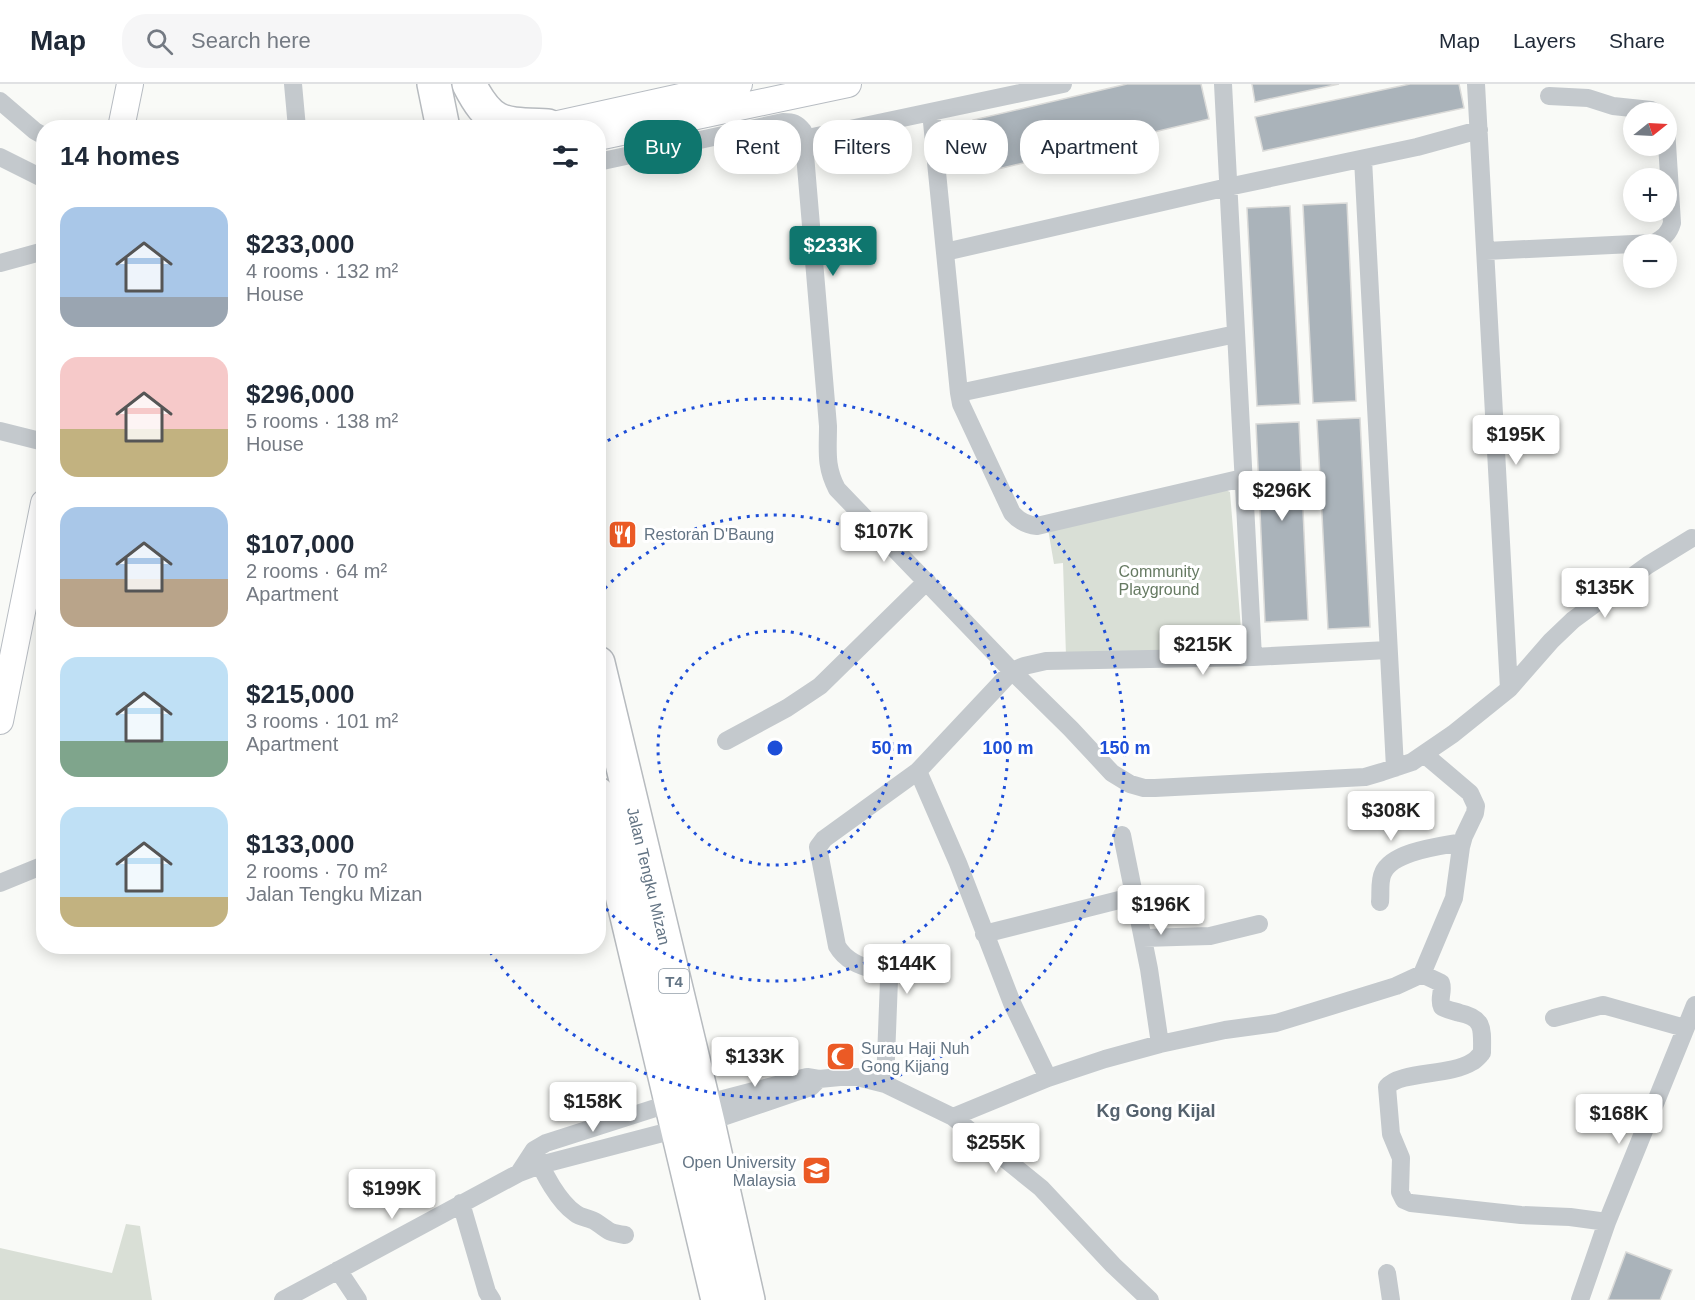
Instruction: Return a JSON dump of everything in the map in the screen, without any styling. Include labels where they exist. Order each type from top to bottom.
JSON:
[{"type":"highway","points":[[425,120],[428,106],[428,84]]},
{"type":"highway","points":[[434,84],[441,120]]},
{"type":"highway","points":[[458,84],[465,120]]},
{"type":"highway","points":[[470,84],[484,110],[498,120]]},
{"type":"highway","name":"Jalan Tengku Mizan","points":[[606,702],[690,1115],[718,1300]]},
{"type":"highway","name":"Jalan Tengku Mizan","points":[[606,822],[690,1115],[748,1300]]},
{"type":"main road","points":[[123,120],[130,84]]},
{"type":"main road","points":[[576,120],[738,84]]},
{"type":"main road","points":[[606,134],[848,84]]},
{"type":"main road","points":[[0,721],[6,655],[36,535]]},
{"type":"street","points":[[293,84],[296,120]]},
{"type":"street","points":[[803,139],[1063,84]]},
{"type":"street","points":[[1223,84],[1253,657]]},
{"type":"street","points":[[1476,84],[1509,688]]},
{"type":"street","points":[[1549,96],[1588,98],[1623,107]]},
{"type":"street","points":[[0,101],[36,132]]},
{"type":"street","points":[[931,112],[961,404],[1012,513],[1019,520],[1037,526],[1243,478]]},
{"type":"street","points":[[606,160],[783,122],[793,122],[799,126],[803,139],[828,426],[827,463],[837,489],[1112,773],[1130,784],[1144,788],[1365,777],[1412,762],[1460,729],[1509,688],[1551,641],[1574,620],[1648,565],[1694,538]]},
{"type":"street","points":[[945,252],[1228,187],[1417,147],[1479,130]]},
{"type":"street","points":[[1486,251],[1654,243],[1664,238],[1670,231],[1672,223],[1668,156]]},
{"type":"street","points":[[0,157],[36,175]]},
{"type":"street","points":[[1363,159],[1395,768]]},
{"type":"street","points":[[0,262],[36,253]]},
{"type":"street","points":[[959,393],[1236,334]]},
{"type":"street","points":[[0,431],[36,440]]},
{"type":"street","points":[[726,741],[787,708],[820,686],[927,581]]},
{"type":"street","points":[[885,1084],[889,980],[886,974],[848,959],[837,946],[818,847],[824,839],[918,771],[1012,671],[1046,661],[1253,657],[1388,650]]},
{"type":"street","points":[[953,1117],[1048,1078],[1105,1059],[1225,1030],[1276,1023],[1396,986],[1422,974],[1454,898],[1462,842],[1476,806],[1470,793],[1424,753]]},
{"type":"street","points":[[918,771],[958,863],[1012,1003],[1048,1078]]},
{"type":"street","points":[[1122,835],[1143,938],[1160,1044]]},
{"type":"street","points":[[1380,902],[1382,874],[1391,863],[1424,849],[1462,842]]},
{"type":"street","points":[[0,883],[36,868]]},
{"type":"street","points":[[984,934],[1135,896]]},
{"type":"street","points":[[1143,938],[1210,936],[1259,924]]},
{"type":"street","points":[[1422,974],[1441,983],[1440,1005],[1444,1009],[1473,1016],[1477,1020],[1482,1034],[1482,1053],[1472,1062],[1456,1069],[1396,1080],[1388,1087],[1391,1134],[1401,1158],[1400,1192],[1404,1200],[1411,1203],[1521,1215],[1570,1217],[1607,1222]]},
{"type":"street","points":[[1554,1018],[1603,1005],[1685,1028]]},
{"type":"street","points":[[1580,1300],[1607,1222],[1695,1005]]},
{"type":"street","points":[[537,1158],[690,1115],[792,1080],[807,1077],[819,1079],[857,1077],[885,1084],[953,1117],[1041,1188],[1113,1265],[1150,1300]]},
{"type":"street","points":[[282,1300],[519,1173],[537,1158],[546,1143],[690,1115]]},
{"type":"street","points":[[537,1158],[560,1198],[576,1214],[595,1221],[609,1233],[625,1235]]},
{"type":"street","points":[[461,1203],[492,1300]]},
{"type":"street","points":[[338,1270],[358,1300]]},
{"type":"street","points":[[1387,1274],[1391,1300]]},
{"type":"green space","name":"Community Playground","points":[[1221,488],[1230,492],[1243,654],[1066,656],[1063,563],[1054,564],[1048,529]]},
{"type":"green space","points":[[126,1224],[140,1226],[152,1300],[0,1300],[0,1248],[112,1273]]},
{"type":"building","points":[[1127,84],[1201,84],[1209,119],[1159,131],[1159,120],[1020,120],[1020,164],[1008,167],[1008,120],[973,120]]},
{"type":"building","points":[[1252,84],[1339,84],[1255,102]]},
{"type":"building","points":[[1410,84],[1459,84],[1464,108],[1263,151],[1255,117]]},
{"type":"building","points":[[1347,203],[1356,401],[1313,403],[1303,205]]},
{"type":"building","points":[[1290,206],[1300,404],[1257,406],[1247,208]]},
{"type":"building","points":[[1360,418],[1370,627],[1328,629],[1317,420]]},
{"type":"building","points":[[1299,422],[1308,620],[1265,622],[1256,424]]},
{"type":"building","points":[[1626,1252],[1672,1270],[1660,1300],[1608,1300]]},
{"type":"place","name":"Restoran D'Baung","points":[[623,534]]},
{"type":"place","name":"Surau Haji Nuh Gong Kijang","points":[[840,1057]]},
{"type":"place","name":"Open University Malaysia","points":[[817,1171]]},
{"type":"district","name":"Kg Gong Kijal","points":[[1156,1111]]}]
